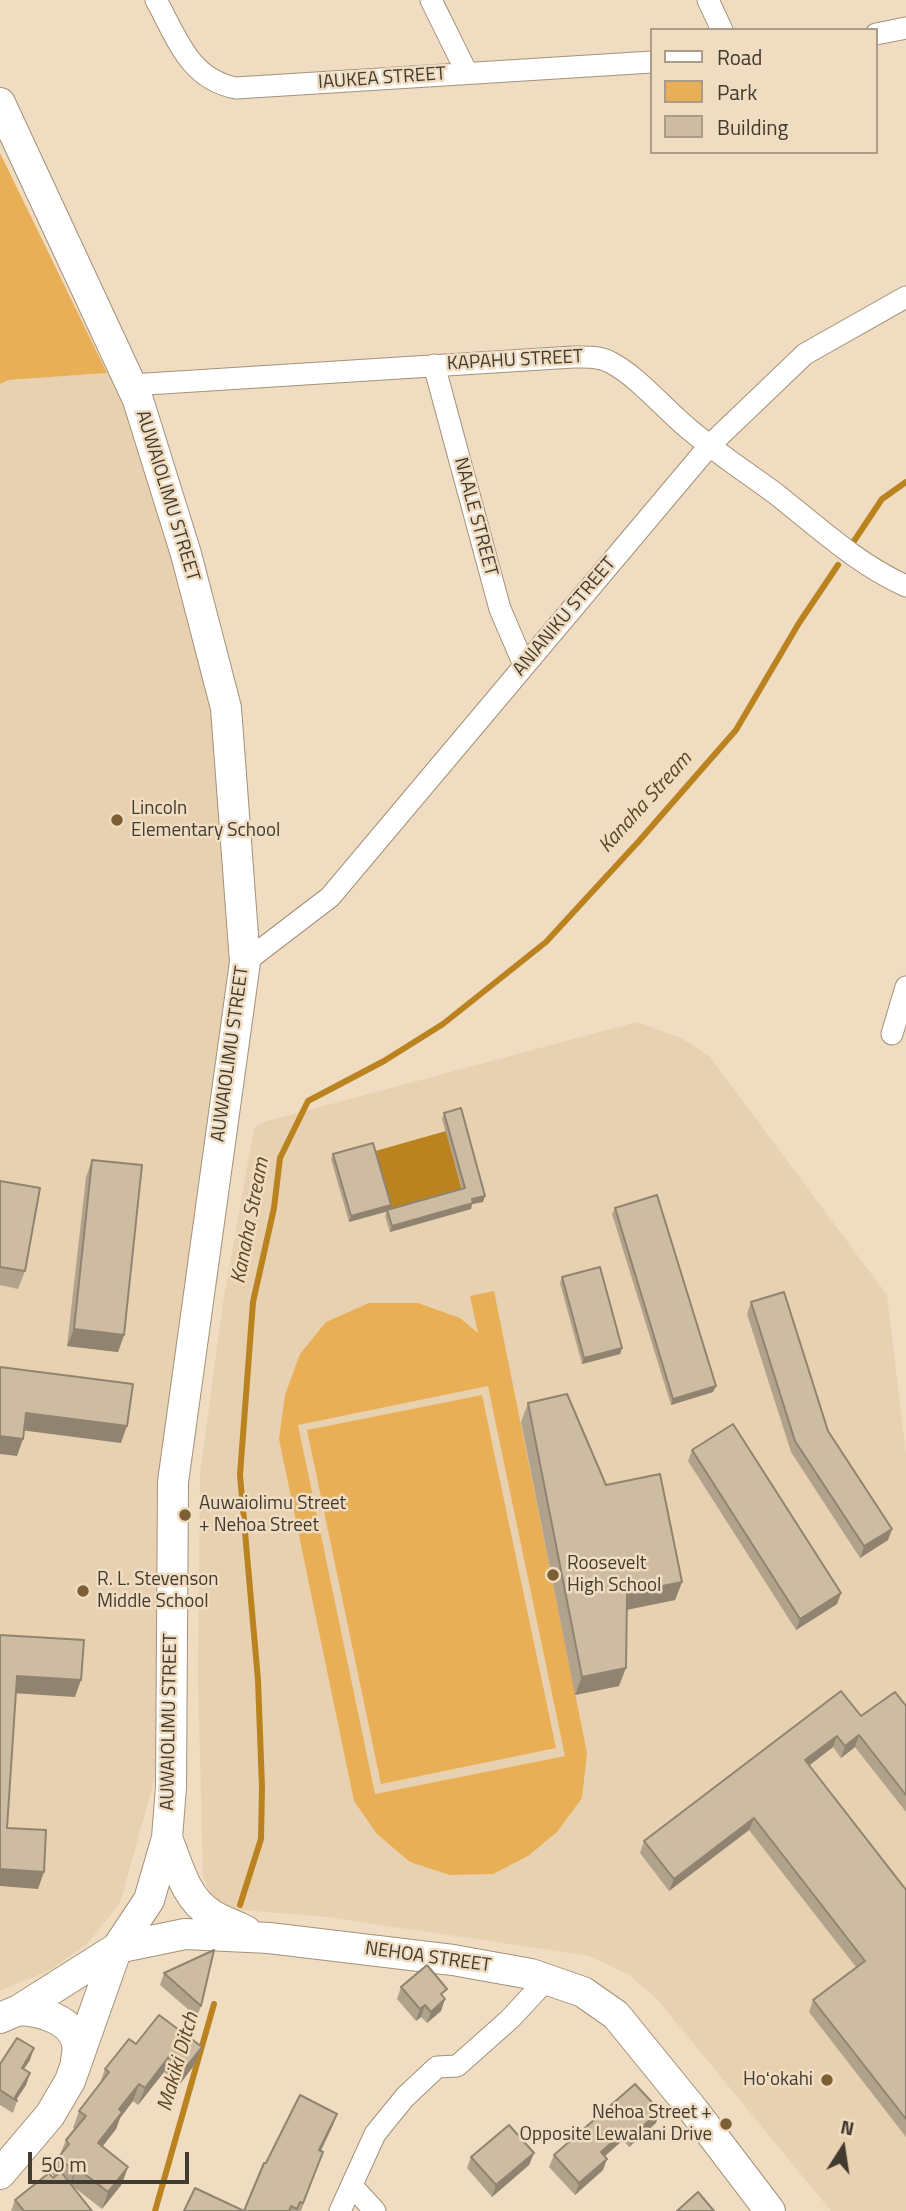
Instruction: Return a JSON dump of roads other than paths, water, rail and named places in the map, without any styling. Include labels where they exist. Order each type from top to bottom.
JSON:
[{"type":"street","name":"IAUKEA STREET","points":[[156,0],[192,64],[211,81],[223,86],[250,88],[650,62]]},
{"type":"street","points":[[431,0],[467,74]]},
{"type":"street","points":[[708,0],[721,28]]},
{"type":"street","points":[[878,34],[906,27]]},
{"type":"street","name":"AUWAIOLIMU STREET","points":[[0,103],[131,385],[186,554],[226,708],[245,962],[173,1482],[171,1787],[167,1838],[149,1900],[117,1948]]},
{"type":"street","name":"ANIANIKU STREET","points":[[245,962],[330,897],[710,445],[805,354],[906,297]]},
{"type":"street","name":"KAPAHU STREET","points":[[131,385],[573,357],[604,360],[628,375],[695,435],[786,502],[852,556],[906,586]]},
{"type":"street","name":"NAALE STREET","points":[[434,365],[500,609],[524,665]]},
{"type":"street","points":[[892,1034],[906,986]]},
{"type":"street","points":[[167,1838],[187,1888],[204,1910],[269,1938]]},
{"type":"street","name":"NEHOA STREET","points":[[9,2014],[117,1948],[185,1934],[269,1938],[453,1960],[548,1978],[583,1992],[616,2015],[694,2110],[770,2211]]},
{"type":"street","points":[[0,2174],[50,2115],[70,2081],[117,1948]]},
{"type":"street","points":[[340,2211],[375,2134],[405,2097],[437,2067],[457,2066],[510,2020],[548,1978]]},
{"type":"street","points":[[9,2014],[44,2013],[66,2027],[77,2044],[76,2061]]},
{"type":"street","points":[[352,2186],[375,2211]]},
{"type":"waterway","name":"Kanaha Stream","points":[[854,541],[882,499],[906,482]]},
{"type":"waterway","name":"Kanaha Stream","points":[[240,1905],[261,1839],[262,1787],[258,1680],[240,1475],[253,1302],[274,1208],[280,1158],[308,1101],[384,1061],[443,1024],[546,942],[736,730],[799,623],[838,565]]},
{"type":"waterway","name":"Makiki Ditch","points":[[155,2211],[214,2004]]},
{"type":"place","name":"Lincoln Elementary School","points":[[117,820]]},
{"type":"place","name":"Auwaiolimu Street + Nehoa Street","points":[[185,1515]]},
{"type":"place","name":"Roosevelt High School","points":[[553,1575]]},
{"type":"place","name":"R. L. Stevenson Middle School","points":[[83,1591]]},
{"type":"place","name":"Hoʻokahi","points":[[827,2080]]},
{"type":"place","name":"Nehoa Street + Opposite Lewalani Drive","points":[[726,2124]]}]
